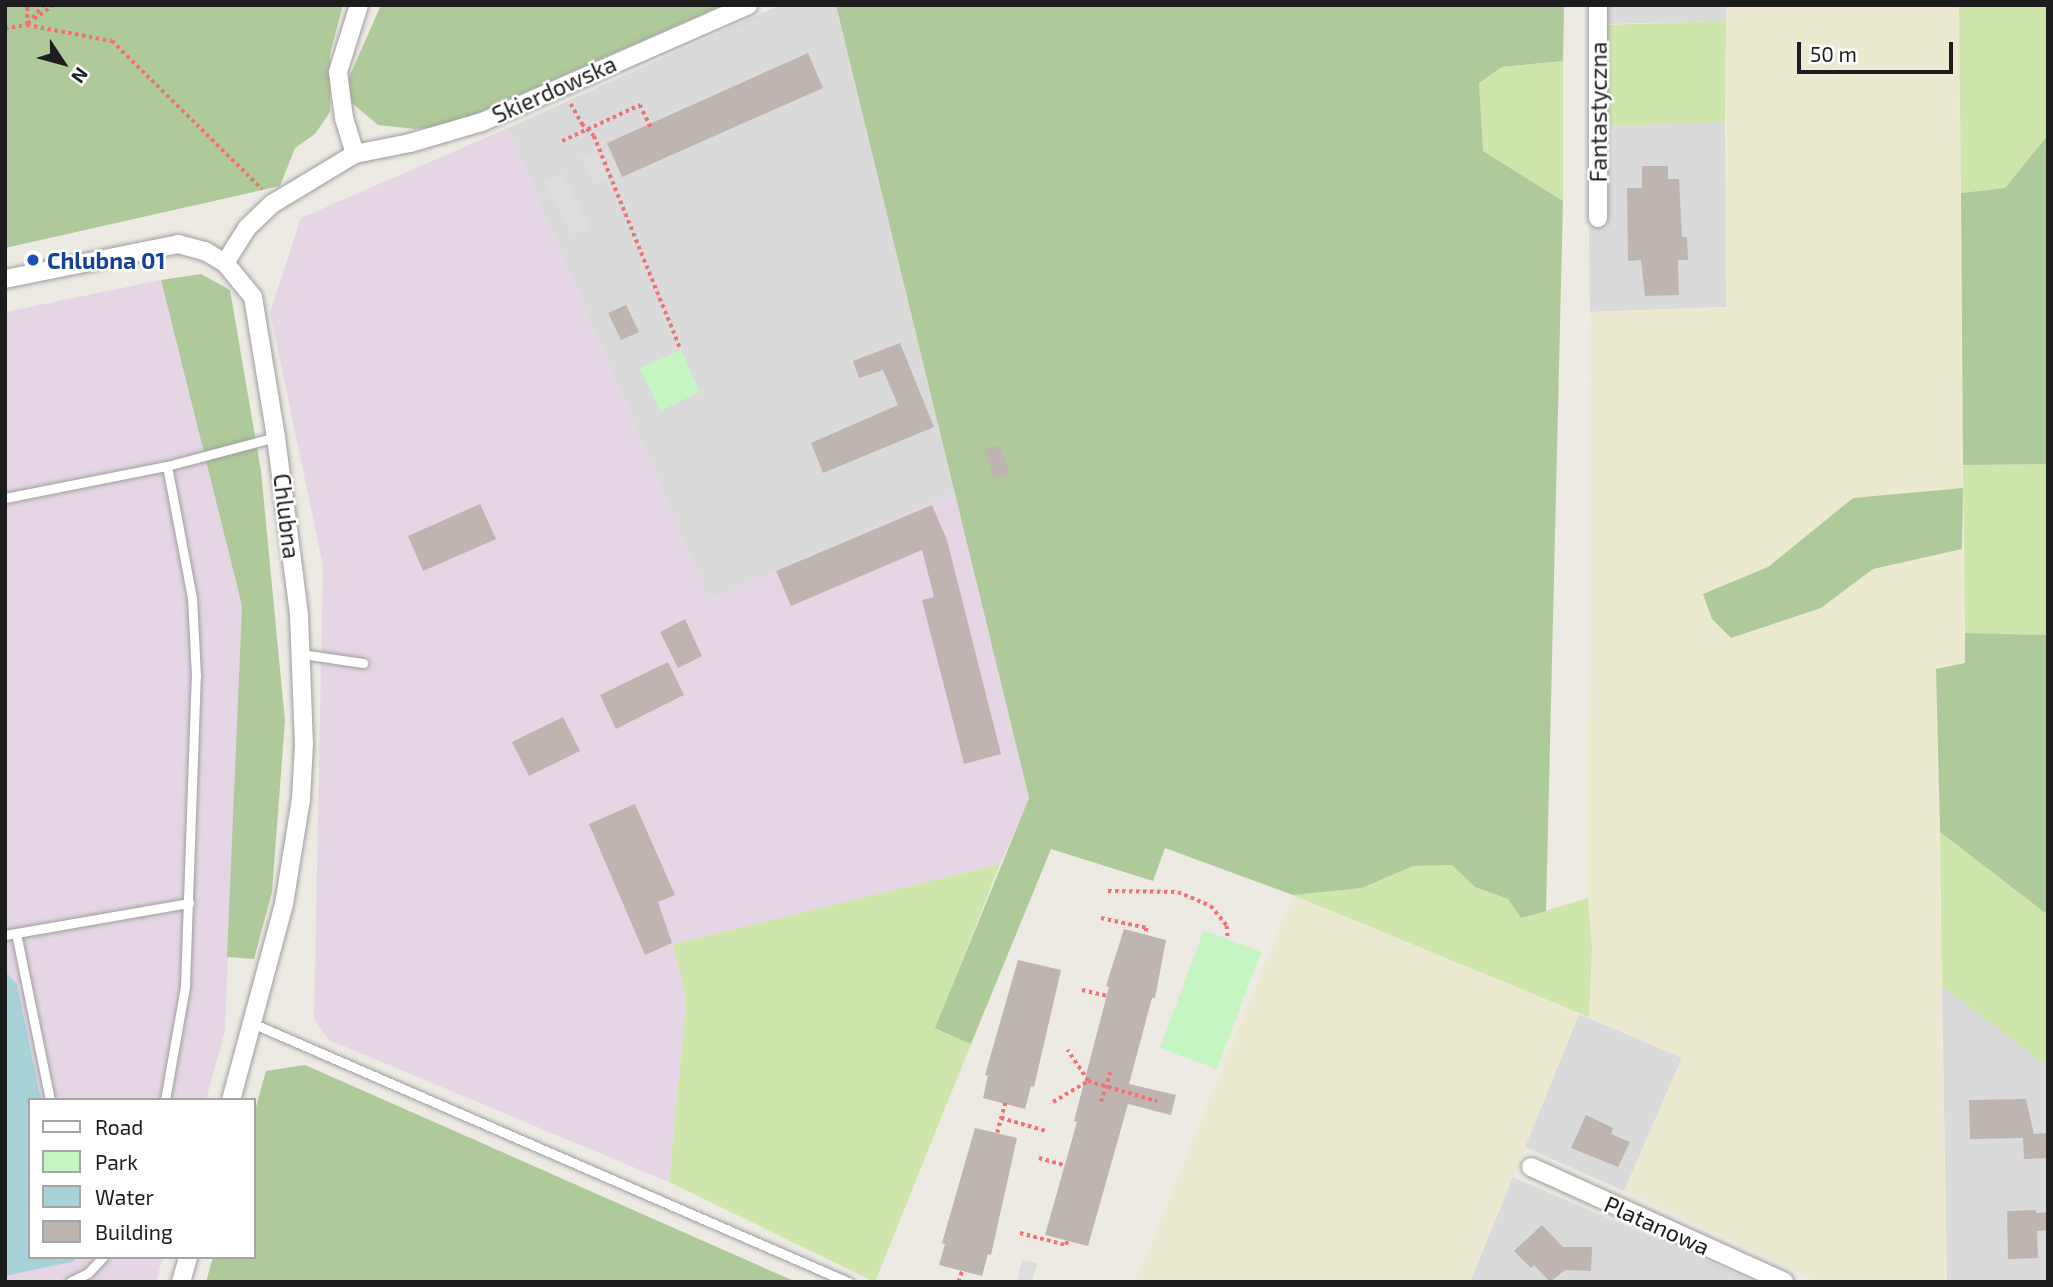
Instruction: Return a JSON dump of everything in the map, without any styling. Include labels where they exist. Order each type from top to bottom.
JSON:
[{"type":"street","points":[[5,279],[178,244],[205,251],[225,263],[247,228],[272,204],[355,154],[344,118],[338,72],[359,5]]},
{"type":"street","name":"Skierdowska","points":[[355,154],[410,143],[482,122],[748,5]]},
{"type":"street","name":"Fantastyczna","points":[[1598,5],[1598,218]]},
{"type":"street","name":"Chlubna","points":[[225,263],[253,297],[276,437],[302,654],[304,744],[295,846],[284,904],[232,1098]]},
{"type":"street","name":"Platanowa","points":[[1531,1167],[1784,1282]]},
{"type":"street","points":[[181,1282],[187,1259]]},
{"type":"lane","points":[[5,498],[167,466],[276,437]]},
{"type":"lane","points":[[165,1098],[185,986],[195,634],[184,553],[167,466]]},
{"type":"lane","points":[[302,654],[363,663]]},
{"type":"lane","points":[[5,935],[189,903]]},
{"type":"lane","points":[[16,933],[50,1098]]},
{"type":"lane","points":[[252,1023],[848,1282]]},
{"type":"lane","points":[[71,1282],[88,1273],[101,1259]]},
{"type":"path","points":[[27,5],[27,25]]},
{"type":"path","points":[[27,25],[44,5]]},
{"type":"path","points":[[27,25],[53,5]]},
{"type":"path","points":[[5,28],[27,25],[112,41],[270,196]]},
{"type":"path","points":[[562,85],[587,129],[594,136],[681,350]]},
{"type":"path","points":[[562,141],[640,105],[651,128]]},
{"type":"path","points":[[1108,891],[1178,892],[1211,906],[1227,926],[1228,939]]},
{"type":"path","points":[[1101,918],[1147,928],[1145,935]]},
{"type":"path","points":[[1082,990],[1107,996]]},
{"type":"path","points":[[1067,1050],[1087,1081],[1157,1101]]},
{"type":"path","points":[[1101,1102],[1110,1072]]},
{"type":"path","points":[[1054,1102],[1087,1081]]},
{"type":"path","points":[[997,1133],[1005,1103]]},
{"type":"path","points":[[1001,1118],[1046,1131]]},
{"type":"path","points":[[1039,1158],[1063,1165]]},
{"type":"path","points":[[1020,1233],[1066,1245],[1067,1240]]},
{"type":"path","points":[[958,1282],[961,1271]]},
{"type":"shaded area","points":[[780,5],[836,5],[955,493],[709,600],[508,128]]},
{"type":"shaded area","points":[[1607,5],[1726,5],[1726,21],[1607,24]]},
{"type":"shaded area","points":[[1725,122],[1726,307],[1590,312],[1589,227],[1608,225],[1607,126]]},
{"type":"shaded area","points":[[508,128],[709,599],[955,493],[1029,799],[1000,864],[674,944],[686,1001],[669,1182],[329,1040],[314,1020],[323,566],[270,312],[301,218]]},
{"type":"shaded area","points":[[596,151],[608,179],[594,185],[581,157]]},
{"type":"shaded area","points":[[562,173],[590,227],[573,236],[544,182]]},
{"type":"shaded area","points":[[161,280],[242,606],[225,1031],[207,1098],[28,1098],[28,1259],[162,1259],[156,1282],[5,1282],[5,312]]},
{"type":"shaded area","points":[[1942,986],[2048,1067],[2048,1282],[1947,1282]]},
{"type":"shaded area","points":[[1579,1014],[1682,1058],[1624,1191],[1525,1147]]},
{"type":"shaded area","points":[[1513,1177],[1755,1282],[1470,1282]]},
{"type":"shaded area","points":[[1022,1260],[1037,1263],[1032,1282],[1017,1282]]},
{"type":"green space","points":[[5,5],[343,5],[330,54],[330,112],[315,134],[295,148],[280,186],[5,248]]},
{"type":"green space","points":[[381,5],[723,5],[448,126],[416,129],[378,125],[345,97],[347,82]]},
{"type":"green space","points":[[836,5],[1564,5],[1563,61],[1502,67],[1479,83],[1483,151],[1563,201],[1546,911],[1521,918],[1508,899],[1475,887],[1452,865],[1413,866],[1362,888],[1293,895],[1165,848],[1153,881],[1051,849],[971,1044],[935,1028],[1029,798]]},
{"type":"green space","points":[[1726,5],[1959,5],[1963,488],[1853,498],[1768,567],[1703,594],[1821,608],[1873,569],[1962,549],[1966,663],[1936,670],[1947,1282],[1820,1282],[1624,1191],[1682,1058],[1589,1017],[1592,950],[1588,898],[1590,312],[1726,307]]},
{"type":"green space","points":[[1959,5],[2048,5],[2048,135],[2005,188],[1961,193]]},
{"type":"green space","points":[[1726,21],[1725,122],[1607,126],[1607,25]]},
{"type":"green space","points":[[1563,61],[1563,201],[1482,151],[1479,83],[1502,67]]},
{"type":"green space","points":[[2048,135],[2048,464],[1963,465],[1961,193],[2005,188]]},
{"type":"green space","points":[[201,274],[230,290],[261,471],[285,721],[272,892],[254,959],[227,957],[242,606],[161,280]]},
{"type":"green space","points":[[681,350],[700,392],[660,411],[640,368]]},
{"type":"green space","points":[[2048,464],[2048,635],[1965,633],[1963,465]]},
{"type":"green space","points":[[1963,488],[1962,549],[1873,569],[1821,608],[1731,638],[1712,619],[1703,594],[1768,567],[1853,498]]},
{"type":"green space","points":[[1965,633],[2048,635],[2048,915],[1940,832],[1936,669],[1965,663]]},
{"type":"green space","points":[[1940,832],[2048,915],[2048,1067],[1942,986]]},
{"type":"green space","points":[[1000,864],[936,1027],[971,1044],[875,1282],[669,1182],[686,1001],[673,944]]},
{"type":"green space","points":[[1453,865],[1475,887],[1508,899],[1521,918],[1588,898],[1592,950],[1589,1017],[1293,895],[1362,888],[1413,866]]},
{"type":"green space","points":[[1293,895],[1579,1014],[1470,1282],[1135,1282]]},
{"type":"green space","points":[[1204,930],[1261,952],[1217,1069],[1160,1048]]},
{"type":"green space","points":[[305,1065],[796,1282],[206,1282],[212,1259],[256,1259],[256,1107],[266,1071]]},
{"type":"water","points":[[5,972],[17,984],[41,1098],[28,1098],[28,1259],[75,1261],[5,1276]]},
{"type":"building","points":[[808,53],[823,88],[622,177],[607,143]]},
{"type":"building","points":[[1642,166],[1668,166],[1668,179],[1679,179],[1682,237],[1687,237],[1688,260],[1678,260],[1679,295],[1645,296],[1641,260],[1628,261],[1627,188],[1642,188]]},
{"type":"building","points":[[626,305],[639,332],[621,340],[608,313]]},
{"type":"building","points":[[900,343],[934,427],[823,473],[811,443],[898,405],[883,370],[859,378],[853,361]]},
{"type":"building","points":[[1000,445],[1010,474],[994,480],[984,450]]},
{"type":"building","points":[[480,504],[496,539],[423,571],[408,536]]},
{"type":"building","points":[[932,505],[947,540],[1001,754],[964,764],[922,600],[934,597],[922,550],[791,606],[776,571]]},
{"type":"building","points":[[685,619],[702,656],[678,668],[660,632]]},
{"type":"building","points":[[668,662],[684,695],[616,729],[600,695]]},
{"type":"building","points":[[563,717],[580,751],[529,776],[512,742]]},
{"type":"building","points":[[635,804],[675,895],[658,902],[672,943],[645,955],[589,824]]},
{"type":"building","points":[[1124,929],[1166,940],[1155,998],[1152,998],[1129,1084],[1176,1095],[1171,1115],[1128,1104],[1088,1246],[1045,1235],[1077,1122],[1074,1121],[1109,987],[1106,986]]},
{"type":"building","points":[[1018,960],[1061,970],[1034,1087],[1031,1086],[1025,1109],[983,1098],[988,1076],[985,1075]]},
{"type":"building","points":[[2026,1099],[2034,1134],[2047,1133],[2048,1158],[2024,1159],[2023,1138],[1970,1139],[1969,1100]]},
{"type":"building","points":[[1586,1115],[1613,1128],[1611,1134],[1630,1142],[1618,1167],[1571,1148]]},
{"type":"building","points":[[975,1128],[1017,1138],[991,1255],[988,1254],[982,1276],[939,1265],[945,1244],[942,1243]]},
{"type":"building","points":[[2036,1210],[2036,1213],[2048,1212],[2048,1230],[2037,1231],[2038,1258],[2008,1259],[2007,1211]]},
{"type":"building","points":[[1542,1225],[1563,1247],[1592,1247],[1591,1271],[1565,1270],[1550,1282],[1534,1265],[1531,1268],[1514,1251]]},
{"type":"place","name":"Chlubna 01","points":[[33,260]]}]
